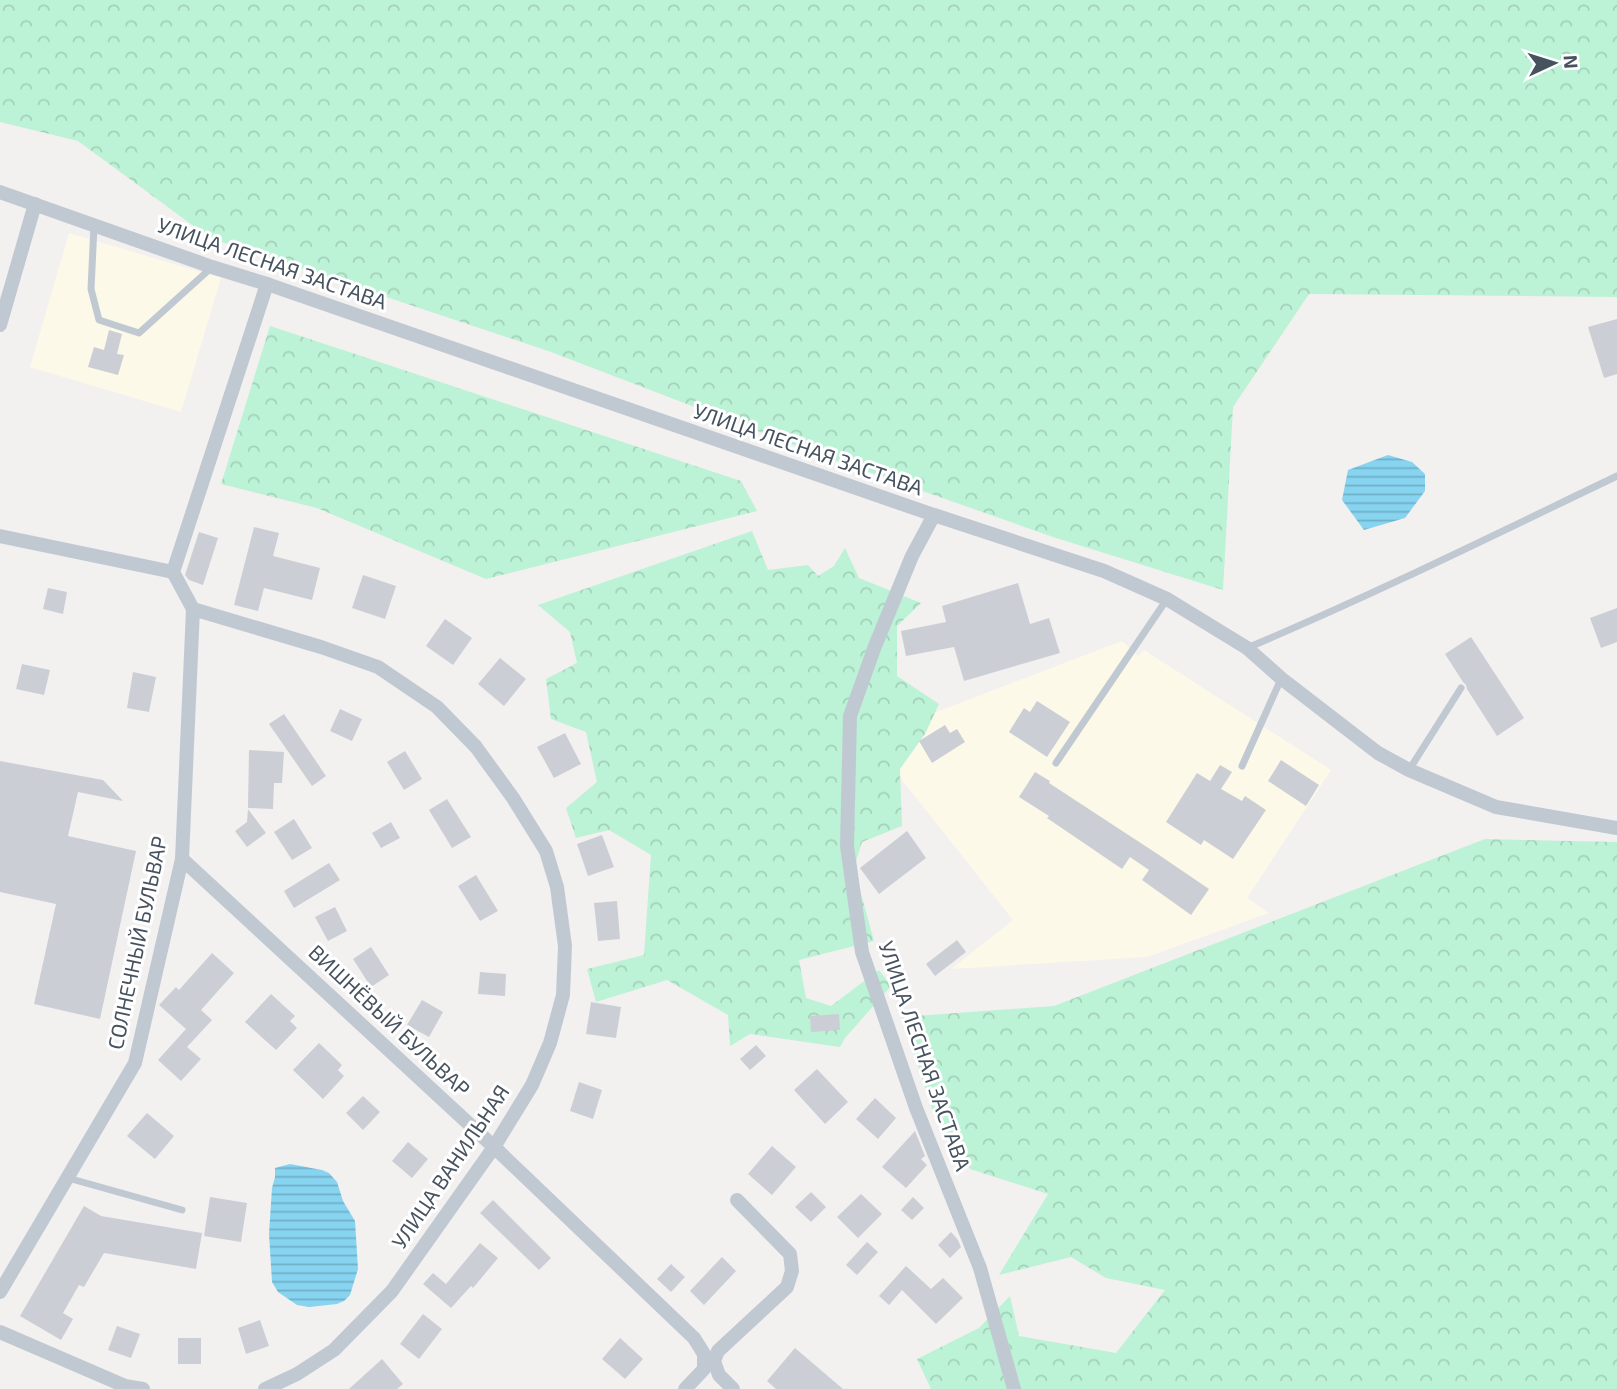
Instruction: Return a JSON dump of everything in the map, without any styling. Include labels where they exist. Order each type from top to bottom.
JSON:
[{"type":"street","name":"УЛИЦА ЛЕСНАЯ ЗАСТАВА","points":[[0,192],[934,515],[907,569],[850,716],[847,846],[862,952],[916,1108],[980,1268],[1014,1389]]},
{"type":"street","points":[[0,325],[35,204]]},
{"type":"street","points":[[193,609],[173,572],[267,284]]},
{"type":"street","points":[[934,515],[1104,571],[1167,599],[1247,648],[1282,679],[1378,753],[1409,770],[1496,807],[1617,828]]},
{"type":"street","points":[[0,536],[173,572]]},
{"type":"street","name":"СОЛНЕЧНЫЙ БУЛЬВАР","points":[[0,1292],[135,1063],[182,859],[193,609]]},
{"type":"street","name":"УЛИЦА ВАНИЛЬНАЯ","points":[[193,609],[378,667],[437,707],[477,747],[546,851],[557,887],[565,947],[563,995],[550,1043],[532,1085],[494,1147],[392,1291],[334,1350],[297,1374],[265,1389]]},
{"type":"street","name":"ВИШНЁВЫЙ БУЛЬВАР","points":[[182,859],[494,1147],[694,1338],[704,1354],[704,1368],[685,1389]]},
{"type":"street","points":[[733,1389],[719,1375],[714,1361],[718,1351],[787,1287],[792,1271],[790,1254],[737,1200]]},
{"type":"street","points":[[1,1333],[125,1386],[143,1389]]},
{"type":"lane","points":[[94,226],[92,289],[99,320],[139,333],[212,267]]},
{"type":"lane","points":[[1247,648],[1307,623],[1617,476]]},
{"type":"lane","points":[[1056,763],[1167,599]]},
{"type":"lane","points":[[1242,766],[1282,679]]},
{"type":"lane","points":[[1409,770],[1461,688]]},
{"type":"lane","points":[[68,1178],[182,1210]]},
{"type":"shaded area","points":[[69,233],[221,278],[181,412],[30,367]]},
{"type":"shaded area","points":[[1122,641],[1138,656],[1144,650],[1331,770],[1247,898],[1269,913],[1147,957],[951,969],[1013,920],[864,732],[913,721]]},
{"type":"green space","points":[[0,0],[1617,0],[1617,297],[1309,294],[1233,407],[1223,590],[1056,538],[812,452],[551,352],[210,238],[78,141],[0,122]]},
{"type":"green space","points":[[270,326],[741,481],[757,511],[486,579],[317,508],[221,484]]},
{"type":"green space","points":[[752,531],[768,570],[808,565],[818,576],[834,566],[845,548],[859,578],[921,603],[897,626],[897,676],[939,704],[925,734],[900,769],[902,826],[862,842],[854,868],[874,941],[799,960],[806,998],[831,1006],[879,970],[891,986],[840,1047],[750,1034],[730,1046],[728,1015],[667,980],[596,1002],[587,969],[644,955],[651,855],[609,830],[576,838],[566,808],[597,782],[586,732],[551,719],[546,679],[577,663],[570,632],[538,605]]},
{"type":"green space","points":[[1485,839],[1617,842],[1617,1389],[931,1389],[917,1359],[979,1328],[1010,1296],[1019,1336],[1116,1353],[1165,1290],[1106,1278],[1071,1257],[999,1275],[1048,1194],[970,1169],[934,1115],[902,1017],[1054,1006]]},
{"type":"water","points":[[1388,455],[1412,462],[1425,474],[1425,491],[1405,518],[1364,530],[1342,500],[1348,470]]},
{"type":"water","points":[[290,1164],[329,1173],[337,1182],[343,1201],[355,1221],[358,1269],[350,1295],[337,1304],[309,1307],[297,1305],[278,1292],[272,1282],[269,1234],[275,1168]]},
{"type":"building","points":[[1617,319],[1617,374],[1604,378],[1588,327]]},
{"type":"building","points":[[109,330],[122,334],[117,354],[124,355],[118,375],[88,367],[94,347],[104,350]]},
{"type":"building","points":[[254,527],[279,533],[273,556],[320,568],[312,600],[264,588],[258,611],[234,605]]},
{"type":"building","points":[[199,532],[218,538],[203,585],[189,580],[185,575]]},
{"type":"building","points":[[363,575],[396,586],[385,619],[352,608]]},
{"type":"building","points":[[1018,583],[1030,624],[1049,618],[1060,653],[964,681],[954,647],[906,656],[901,631],[946,622],[942,606]]},
{"type":"building","points":[[48,588],[67,592],[63,614],[43,609]]},
{"type":"building","points":[[1617,608],[1617,642],[1601,648],[1590,618]]},
{"type":"building","points":[[445,619],[472,638],[453,665],[426,646]]},
{"type":"building","points":[[1471,637],[1524,718],[1497,736],[1445,654]]},
{"type":"building","points":[[500,658],[526,679],[504,706],[478,684]]},
{"type":"building","points":[[22,664],[50,670],[44,695],[16,689]]},
{"type":"building","points":[[133,672],[156,677],[149,712],[127,708]]},
{"type":"building","points":[[1037,701],[1070,722],[1047,757],[1009,732],[1024,708],[1030,712]]},
{"type":"building","points":[[340,709],[362,719],[352,741],[330,731]]},
{"type":"building","points":[[284,714],[326,776],[312,786],[269,724]]},
{"type":"building","points":[[945,725],[950,733],[957,729],[965,742],[932,763],[919,741]]},
{"type":"building","points":[[565,733],[581,764],[554,778],[537,747]]},
{"type":"building","points":[[249,750],[284,752],[282,783],[274,783],[273,809],[248,808]]},
{"type":"building","points":[[405,751],[422,779],[404,790],[387,762]]},
{"type":"building","points":[[1281,760],[1319,785],[1306,806],[1268,781]]},
{"type":"building","points":[[0,761],[103,780],[123,801],[78,792],[68,836],[136,851],[100,1019],[34,1004],[56,904],[0,892]]},
{"type":"building","points":[[1220,765],[1232,772],[1221,789],[1242,801],[1245,796],[1266,810],[1233,859],[1204,840],[1201,845],[1166,822],[1197,773],[1210,781]]},
{"type":"building","points":[[1035,772],[1209,889],[1191,915],[1142,880],[1149,870],[1130,857],[1122,869],[1019,797]]},
{"type":"building","points":[[447,799],[471,837],[452,848],[429,810]]},
{"type":"building","points":[[248,809],[266,833],[247,847],[235,831],[247,822]]},
{"type":"building","points":[[294,819],[312,848],[292,860],[274,832]]},
{"type":"building","points":[[391,822],[400,838],[381,848],[372,833]]},
{"type":"building","points":[[907,831],[926,858],[879,894],[860,868]]},
{"type":"building","points":[[602,835],[614,867],[588,876],[577,844]]},
{"type":"building","points":[[329,863],[340,880],[294,908],[284,891]]},
{"type":"building","points":[[476,875],[498,911],[480,921],[458,886]]},
{"type":"building","points":[[617,901],[620,939],[598,941],[594,903]]},
{"type":"building","points":[[335,907],[347,931],[328,941],[315,917]]},
{"type":"building","points":[[957,940],[966,952],[935,976],[926,964]]},
{"type":"building","points":[[371,947],[389,975],[371,987],[353,959]]},
{"type":"building","points":[[212,953],[234,973],[201,1010],[212,1020],[187,1047],[201,1059],[181,1081],[158,1060],[186,1029],[159,1005],[176,987],[179,990]]},
{"type":"building","points":[[480,972],[506,974],[505,996],[478,994]]},
{"type":"building","points":[[271,994],[295,1016],[290,1021],[297,1028],[276,1050],[245,1022]]},
{"type":"building","points":[[422,1000],[443,1012],[429,1037],[407,1025]]},
{"type":"building","points":[[591,1002],[621,1007],[616,1038],[586,1034]]},
{"type":"building","points":[[839,1014],[840,1030],[811,1032],[810,1016]]},
{"type":"building","points":[[319,1043],[342,1065],[338,1070],[344,1076],[323,1099],[293,1070]]},
{"type":"building","points":[[756,1045],[766,1056],[750,1070],[740,1059]]},
{"type":"building","points":[[817,1069],[848,1102],[825,1124],[794,1090]]},
{"type":"building","points":[[579,1082],[602,1090],[593,1119],[570,1111]]},
{"type":"building","points":[[363,1096],[380,1112],[363,1130],[346,1113]]},
{"type":"building","points":[[875,1098],[896,1118],[878,1139],[856,1119]]},
{"type":"building","points":[[147,1113],[174,1136],[155,1159],[127,1136]]},
{"type":"building","points":[[915,1131],[925,1156],[921,1159],[927,1165],[906,1188],[882,1167]]},
{"type":"building","points":[[408,1142],[428,1159],[412,1178],[392,1161]]},
{"type":"building","points":[[772,1146],[796,1167],[772,1195],[748,1174]]},
{"type":"building","points":[[811,1192],[826,1207],[811,1222],[795,1207]]},
{"type":"building","points":[[861,1194],[882,1214],[858,1238],[837,1217]]},
{"type":"building","points":[[210,1197],[247,1203],[241,1242],[204,1236]]},
{"type":"building","points":[[913,1197],[924,1208],[912,1220],[901,1210]]},
{"type":"building","points":[[493,1200],[551,1258],[539,1270],[480,1213]]},
{"type":"building","points":[[84,1206],[101,1216],[202,1233],[196,1269],[104,1253],[84,1287],[79,1285],[63,1313],[73,1319],[61,1340],[20,1316]]},
{"type":"building","points":[[951,1232],[961,1247],[950,1258],[938,1245]]},
{"type":"building","points":[[867,1242],[878,1252],[857,1275],[846,1265]]},
{"type":"building","points":[[480,1243],[498,1258],[473,1288],[471,1286],[451,1308],[423,1284],[433,1273],[446,1284]]},
{"type":"building","points":[[722,1257],[736,1271],[704,1305],[690,1291]]},
{"type":"building","points":[[671,1264],[685,1277],[671,1292],[657,1279]]},
{"type":"building","points":[[906,1266],[931,1289],[943,1278],[963,1298],[936,1324],[902,1290],[889,1305],[879,1296]]},
{"type":"building","points":[[423,1314],[442,1329],[419,1359],[400,1344]]},
{"type":"building","points":[[260,1320],[269,1346],[246,1354],[238,1328]]},
{"type":"building","points":[[117,1326],[140,1334],[131,1358],[108,1350]]},
{"type":"building","points":[[178,1338],[201,1338],[201,1364],[178,1364]]},
{"type":"building","points":[[620,1338],[643,1359],[625,1379],[602,1359]]},
{"type":"building","points":[[795,1348],[843,1389],[776,1389],[767,1381]]},
{"type":"building","points":[[382,1359],[403,1384],[397,1389],[349,1389]]}]
